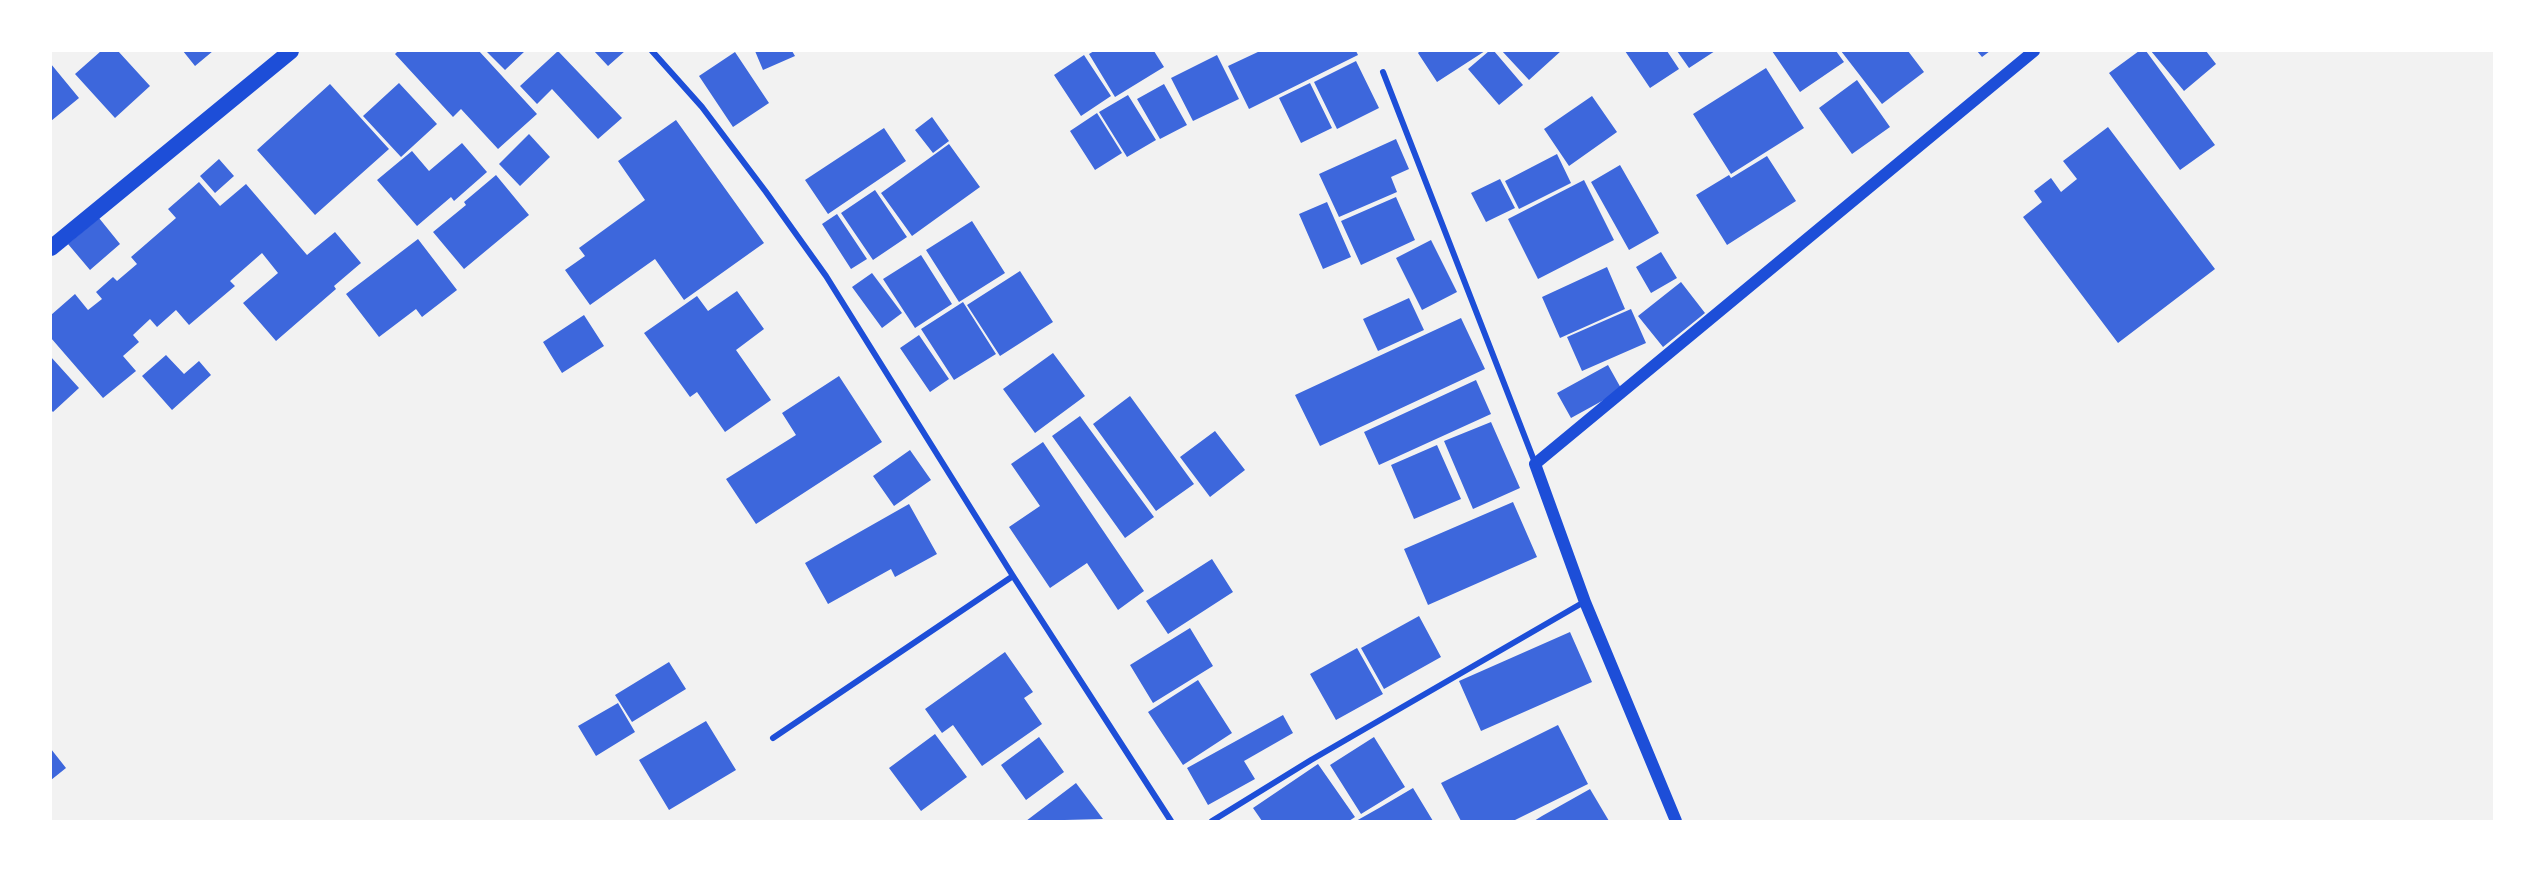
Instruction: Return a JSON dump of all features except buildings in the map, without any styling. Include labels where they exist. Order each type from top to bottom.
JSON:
[{"type":"highway","points":[[51,248],[291,51]]},
{"type":"main road","points":[[1676,821],[1585,602],[1536,464],[2034,51]]},
{"type":"street","points":[[652,51],[702,107],[826,276],[1013,576],[1171,821]]},
{"type":"street","points":[[1383,72],[1536,464]]},
{"type":"street","points":[[773,738],[1013,576]]},
{"type":"street","points":[[1212,821],[1340,742],[1585,602]]}]
